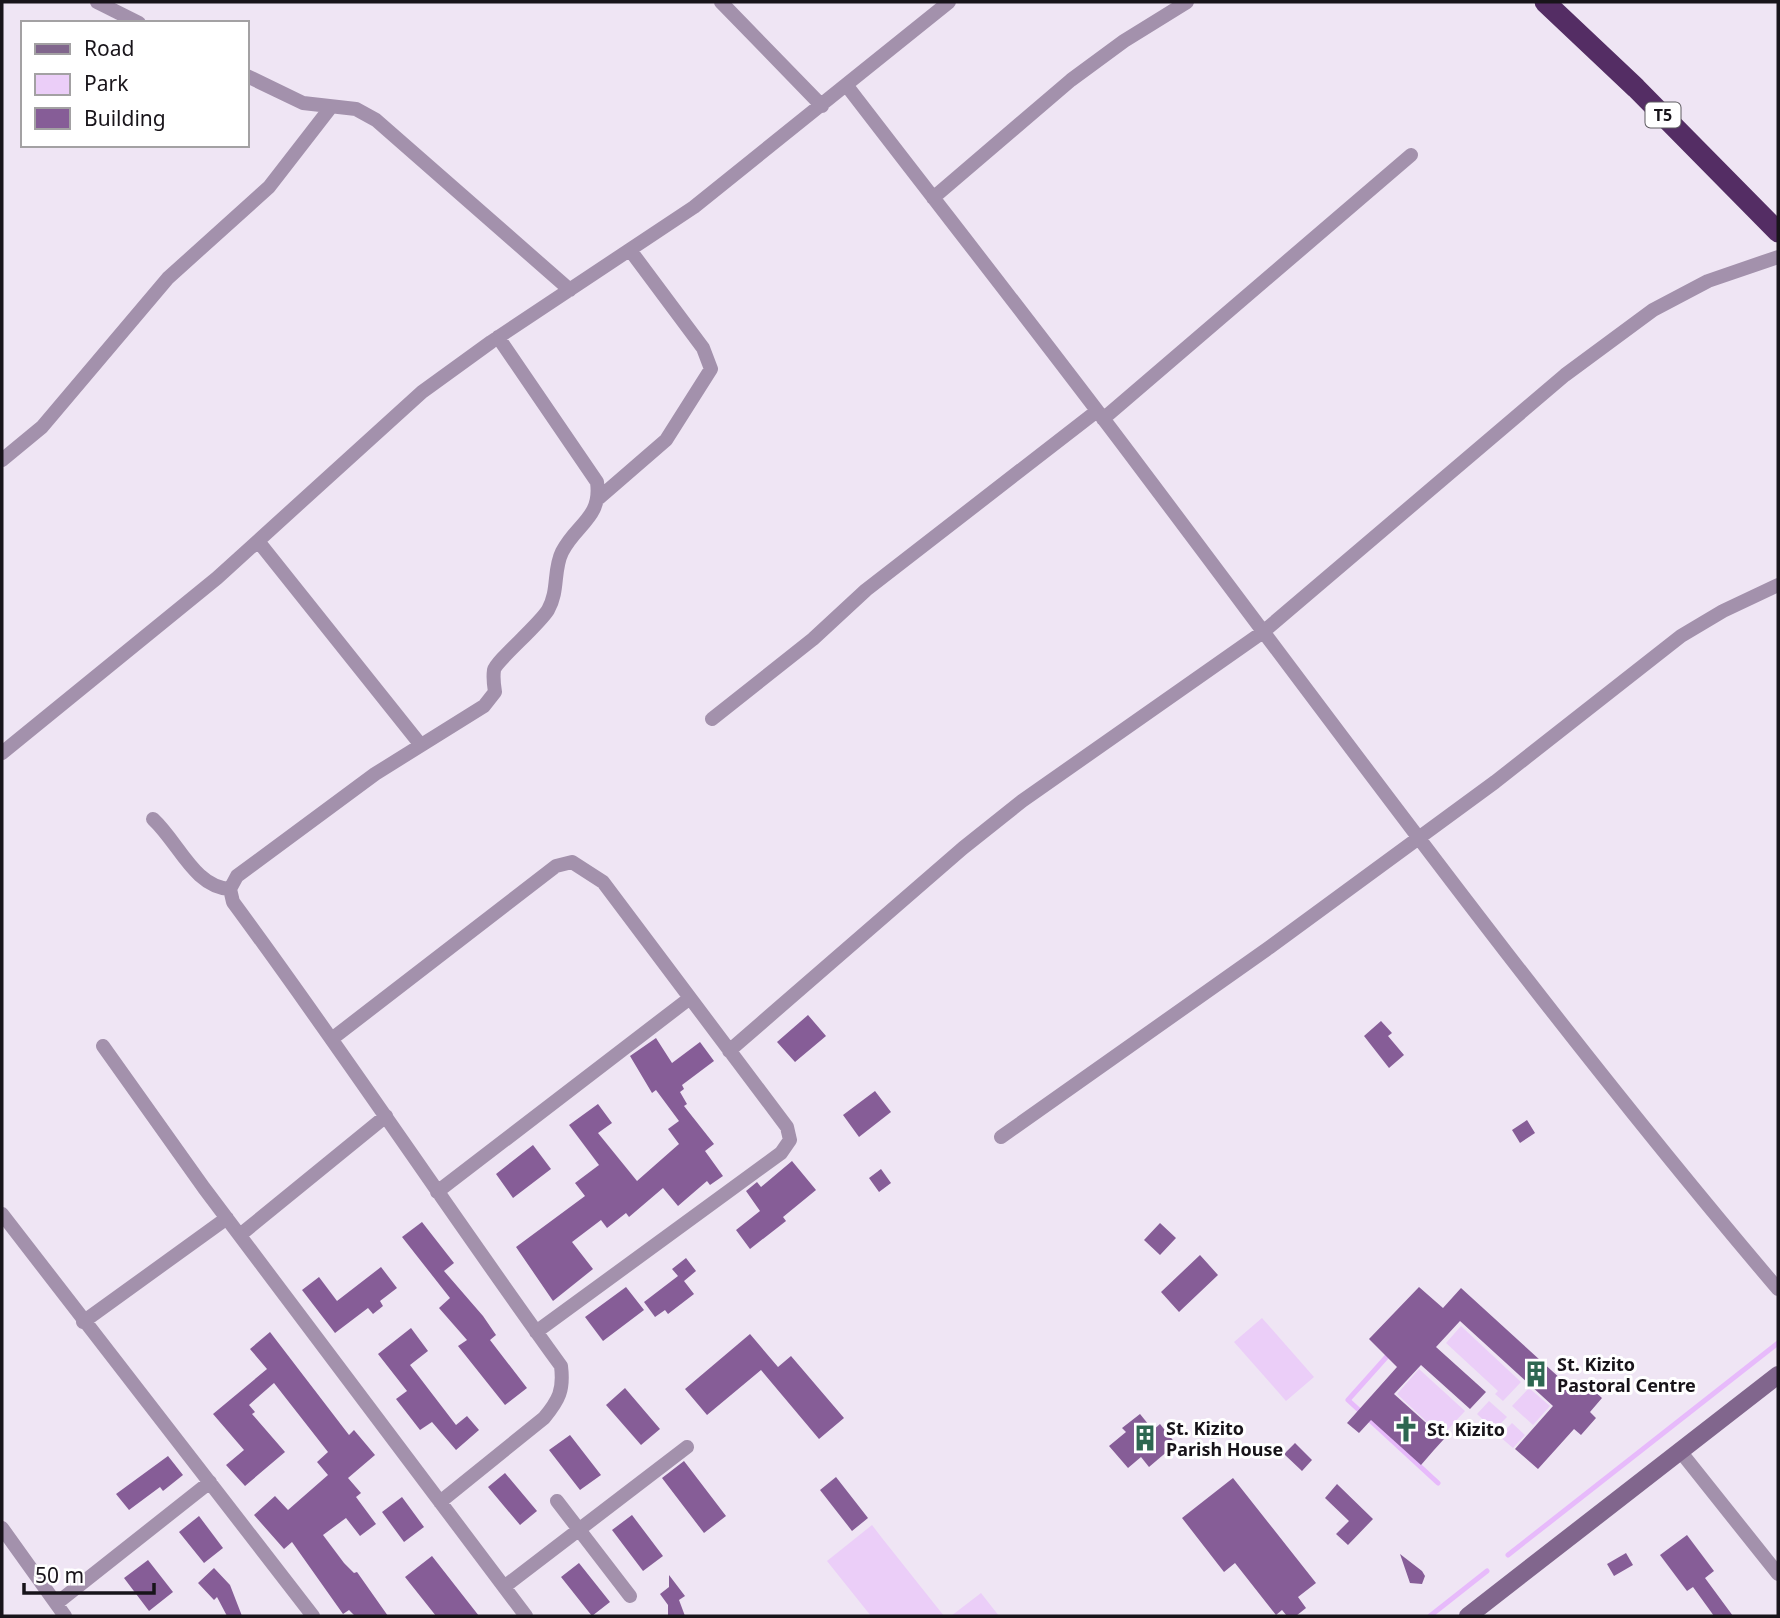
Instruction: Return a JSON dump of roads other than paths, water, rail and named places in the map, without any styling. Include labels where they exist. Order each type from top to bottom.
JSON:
[{"type":"highway","name":"T5","points":[[1546,2],[1684,135],[1778,232]]},
{"type":"main road","points":[[1468,1616],[1778,1375]]},
{"type":"street","points":[[97,2],[135,21]]},
{"type":"street","points":[[721,2],[822,106]]},
{"type":"street","points":[[2,753],[258,541],[422,393],[498,337],[694,207],[949,2]]},
{"type":"street","points":[[933,198],[1071,80],[1124,41],[1187,2]]},
{"type":"street","points":[[248,76],[303,103],[356,109],[376,120],[570,290]]},
{"type":"street","points":[[847,86],[1100,415],[1418,838],[1665,1155],[1778,1289]]},
{"type":"street","points":[[2,460],[42,427],[168,278],[269,187],[331,107]]},
{"type":"street","points":[[712,719],[813,639],[866,590],[1100,415],[1411,155]]},
{"type":"street","points":[[440,1502],[544,1418],[559,1401],[564,1386],[561,1366],[437,1192],[334,1038],[233,902],[230,889],[237,876],[420,744],[484,706],[495,692],[494,670],[499,661],[535,629],[550,607],[563,549],[593,513],[599,498],[666,440],[711,369],[703,348],[630,250]]},
{"type":"street","points":[[729,1051],[962,848],[1012,809],[1264,632],[1565,375],[1653,310],[1708,281],[1778,257]]},
{"type":"street","points":[[498,337],[597,482],[599,498]]},
{"type":"street","points":[[258,541],[420,744]]},
{"type":"street","points":[[1001,1137],[1270,947],[1495,782],[1681,636],[1723,611],[1778,585]]},
{"type":"street","points":[[153,819],[170,835],[204,881],[216,888],[230,889]]},
{"type":"street","points":[[334,1038],[556,866],[572,862],[603,882],[787,1127],[790,1140],[782,1153],[536,1332]]},
{"type":"street","points":[[437,1192],[690,998]]},
{"type":"street","points":[[103,1046],[227,1218],[526,1616]]},
{"type":"street","points":[[240,1235],[386,1116]]},
{"type":"street","points":[[2,1214],[313,1616]]},
{"type":"street","points":[[83,1322],[227,1218]]},
{"type":"street","points":[[504,1587],[687,1447]]},
{"type":"street","points":[[1680,1451],[1778,1574]]},
{"type":"street","points":[[57,1603],[209,1482]]},
{"type":"street","points":[[557,1501],[630,1596]]},
{"type":"street","points":[[2,1528],[65,1616]]},
{"type":"waterway","points":[[1508,1555],[1778,1343]]},
{"type":"waterway","points":[[1390,1353],[1348,1400],[1438,1483]]},
{"type":"waterway","points":[[1430,1616],[1487,1571]]},
{"type":"place","name":"St. Kizito Pastoral Centre","points":[[1536,1374]]},
{"type":"place","name":"St. Kizito","points":[[1406,1429]]},
{"type":"place","name":"St. Kizito Parish House","points":[[1145,1438]]}]
